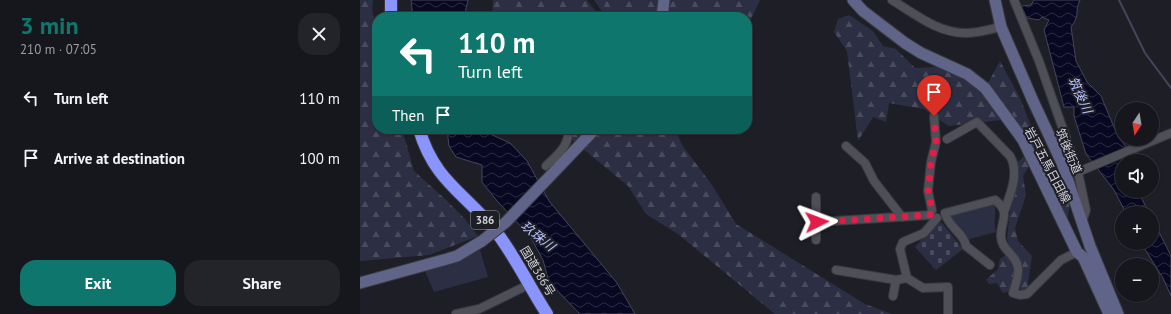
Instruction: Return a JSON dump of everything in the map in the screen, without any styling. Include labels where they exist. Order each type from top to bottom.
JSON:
[{"type":"highway","points":[[391,0],[391,12]]},
{"type":"highway","name":"国道386号","points":[[421,134],[427,151],[435,166],[454,190],[496,233],[515,260],[528,285],[547,314]]},
{"type":"street","points":[[663,12],[664,0]]},
{"type":"street","name":"岩戸五馬日田線","points":[[853,0],[863,11],[905,43],[980,83],[1023,140],[1077,252],[1083,257],[1109,314]]},
{"type":"street","points":[[892,0],[929,23],[948,31],[967,33],[1001,27]]},
{"type":"street","name":"筑後街道","points":[[995,0],[1001,27],[1062,163],[1082,223],[1118,314]]},
{"type":"street","points":[[1014,0],[1039,61],[1078,172],[1086,210],[1082,223]]},
{"type":"street","points":[[907,278],[900,249],[903,242],[924,233],[933,216],[928,191],[931,162],[936,142],[934,116]]},
{"type":"street","points":[[947,139],[977,122],[1010,156],[1014,163],[1012,188],[1004,212],[1000,236],[1004,247],[1015,260],[1018,268],[1013,293],[1020,295],[1027,294],[1061,260],[1077,252]]},
{"type":"street","points":[[360,283],[457,256],[482,241],[506,222],[550,169],[564,148],[568,134]]},
{"type":"street","points":[[550,169],[589,134]]},
{"type":"street","points":[[1078,172],[1168,134]]},
{"type":"street","points":[[846,146],[865,163],[874,181],[902,217]]},
{"type":"street","points":[[816,197],[816,240]]},
{"type":"street","points":[[990,265],[966,246],[965,241],[946,218],[945,213],[995,200],[1002,206],[1004,212]]},
{"type":"street","points":[[817,222],[933,216],[946,218]]},
{"type":"street","points":[[836,270],[896,280],[907,278],[924,288],[948,287],[948,314]]},
{"type":"street","points":[[893,296],[896,280]]},
{"type":"street","points":[[456,314],[479,309],[528,285]]},
{"type":"green space","points":[[360,0],[373,0],[372,134],[403,134],[414,171],[465,219],[478,236],[429,255],[360,261]]},
{"type":"green space","points":[[493,0],[587,0],[596,12],[492,12]]},
{"type":"green space","points":[[594,0],[760,0],[752,17],[752,12],[602,12]]},
{"type":"green space","points":[[849,15],[873,31],[883,46],[896,49],[915,68],[937,67],[987,85],[1000,61],[1019,96],[1040,148],[1070,200],[1067,224],[1010,119],[949,126],[923,109],[889,103],[886,122],[873,117],[858,141],[847,51],[834,32],[838,19]]},
{"type":"green space","points":[[565,134],[677,134],[682,145],[712,185],[736,224],[865,304],[892,314],[775,314],[678,234],[646,214],[628,186]]},
{"type":"green space","points":[[1026,154],[1031,163],[1023,176],[1026,195],[1015,228],[1018,241],[1032,256],[1027,290],[1020,291],[1022,263],[1011,249],[1007,239],[1011,203],[1016,190],[1018,162]]},
{"type":"green space","points":[[994,202],[996,232],[966,240],[946,215]]},
{"type":"green space","points":[[937,223],[942,223],[963,249],[936,270],[915,247]]},
{"type":"green space","points":[[480,250],[488,277],[434,292],[425,271]]},
{"type":"green space","points":[[1007,254],[1014,260],[1014,274],[1011,291],[1003,293],[997,283],[989,284],[986,280],[998,269],[1000,259]]},
{"type":"water","points":[[411,0],[468,0],[465,12],[412,12]]},
{"type":"water","name":"筑後川","points":[[1034,0],[1080,0],[1077,7],[1076,19],[1071,27],[1076,61],[1087,82],[1101,96],[1115,130],[1115,146],[1126,146],[1132,154],[1115,154],[1115,192],[1086,154],[1074,116],[1074,107],[1064,107],[1044,30],[1049,20],[1042,17],[1039,20],[1027,18],[1021,6],[1031,5]]},
{"type":"water","name":"玖珠川","points":[[448,134],[490,134],[510,143],[527,161],[549,201],[617,283],[635,314],[580,314],[549,282],[543,260],[530,236],[498,202],[482,182],[482,165],[456,157],[449,146]]},
{"type":"water","points":[[1118,198],[1142,198],[1146,206],[1122,206]]},
{"type":"water","points":[[1159,232],[1171,256],[1171,296],[1159,272],[1159,258],[1150,258],[1145,250],[1159,250]]},
{"type":"waterway","points":[[1119,0],[1145,53],[1171,88]]},
{"type":"route","points":[[817,222],[930,215],[932,210],[928,191],[931,162],[936,142],[934,116]]}]
